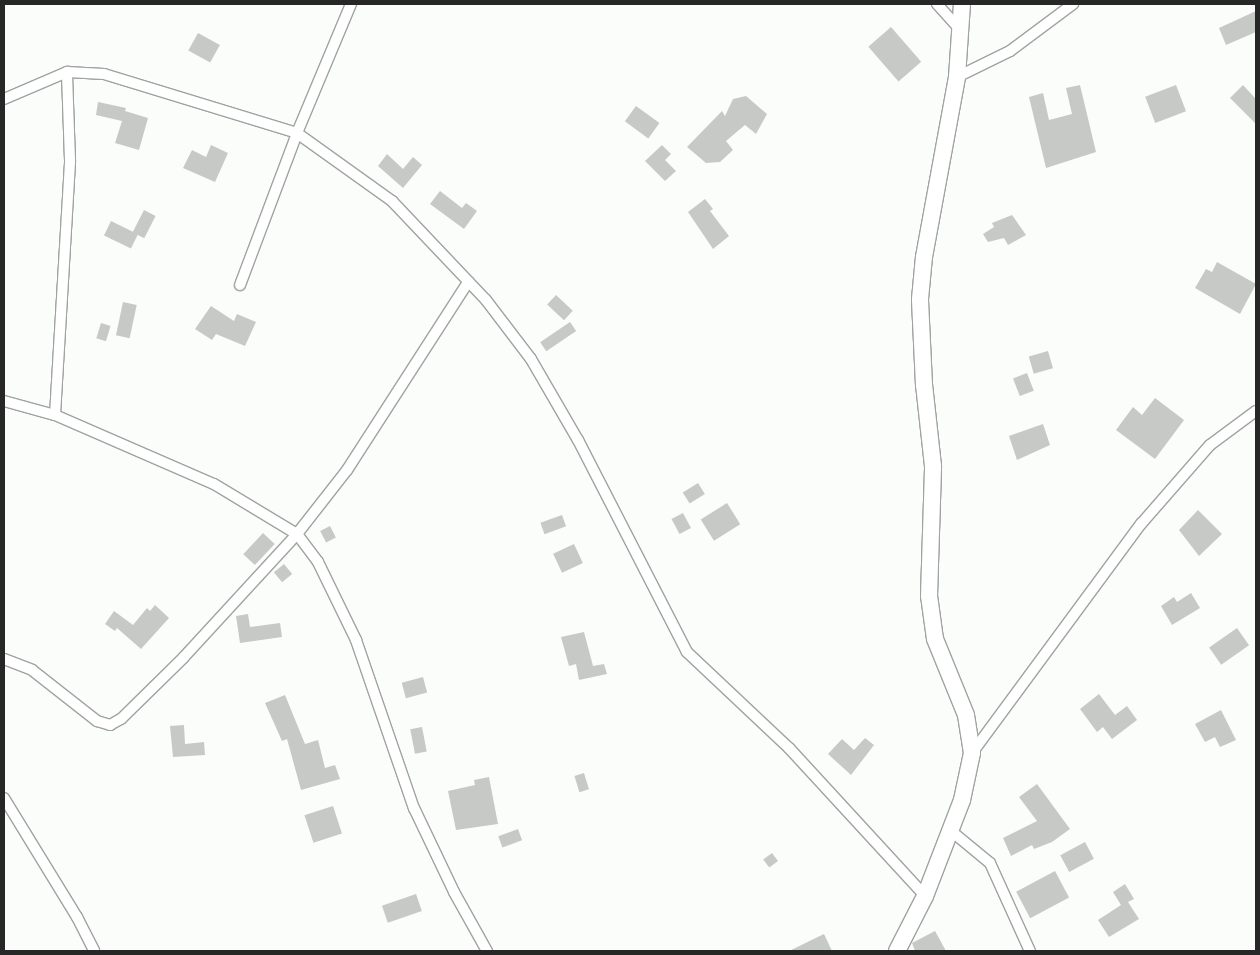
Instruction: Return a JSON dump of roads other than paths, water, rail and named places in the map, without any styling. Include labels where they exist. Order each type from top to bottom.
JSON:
[{"type":"highway","points":[[897,951],[926,896],[962,800],[972,753],[966,715],[935,639],[929,596],[933,466],[924,385],[920,299],[924,257],[957,77],[962,32],[962,4]]},
{"type":"street","points":[[240,285],[297,133],[351,4]]},
{"type":"street","points":[[937,4],[962,32]]},
{"type":"street","points":[[957,77],[1010,51],[1073,4]]},
{"type":"street","points":[[55,415],[70,160],[67,72]]},
{"type":"street","points":[[4,99],[67,72],[104,74],[297,133],[392,201],[486,300],[531,359],[578,440],[688,652],[789,748],[926,896]]},
{"type":"street","points":[[4,659],[32,670],[97,721],[110,726],[121,719],[184,657],[297,534],[347,470],[468,282]]},
{"type":"street","points":[[4,401],[55,415],[214,484],[297,534],[318,562],[356,640],[414,808],[454,892],[487,951]]},
{"type":"street","points":[[972,753],[1141,524],[1210,445],[1256,411]]},
{"type":"street","points":[[4,798],[77,917],[94,951]]},
{"type":"street","points":[[950,830],[990,863],[1030,951]]}]
